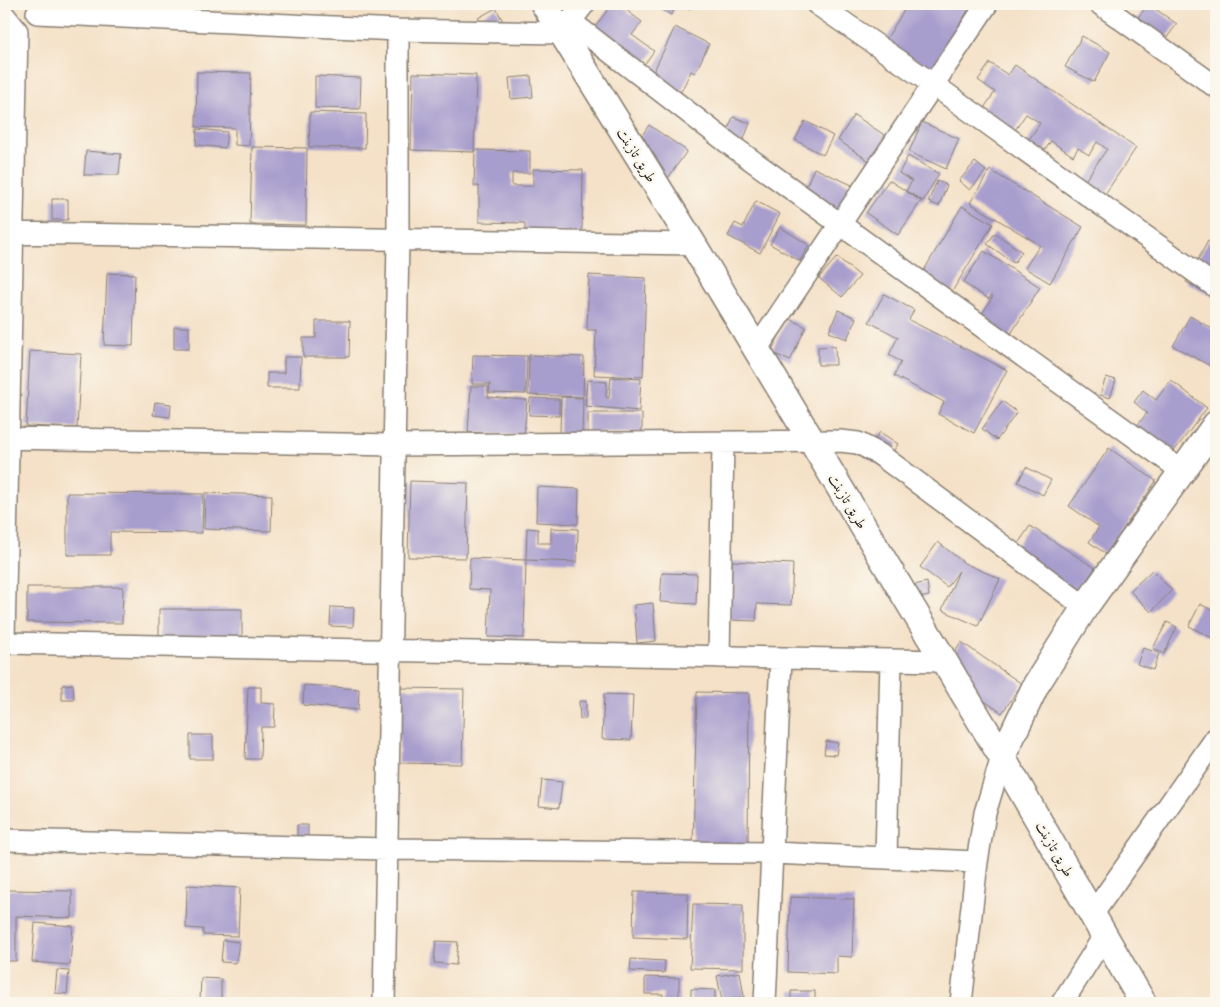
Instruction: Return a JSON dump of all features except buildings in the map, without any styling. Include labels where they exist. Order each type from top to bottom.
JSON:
[{"type":"street","name":"طريق تازبنت","points":[[544,4],[566,27],[756,350],[1002,756],[1143,1003]]},
{"type":"street","points":[[566,27],[584,4]]},
{"type":"street","points":[[817,4],[934,85],[1216,287]]},
{"type":"street","points":[[756,350],[987,4]]},
{"type":"street","points":[[1100,4],[1216,87]]},
{"type":"street","points":[[4,639],[8,30],[42,8],[398,30],[566,27],[1182,471]]},
{"type":"street","points":[[384,1003],[392,650],[398,241],[398,30]]},
{"type":"street","points":[[8,233],[398,241],[693,244]]},
{"type":"street","points":[[961,1003],[977,862],[985,813],[1002,756],[1036,685],[1085,606],[1182,471],[1213,436]]},
{"type":"street","points":[[6,438],[395,445],[840,441],[858,443],[879,454],[1085,606]]},
{"type":"street","points":[[719,657],[723,443]]},
{"type":"street","points":[[4,643],[944,661]]},
{"type":"street","points":[[765,1003],[781,658]]},
{"type":"street","points":[[886,858],[891,660]]},
{"type":"street","points":[[1062,1003],[1098,925],[1216,738]]},
{"type":"street","points":[[4,840],[387,849],[772,853],[977,862]]}]
